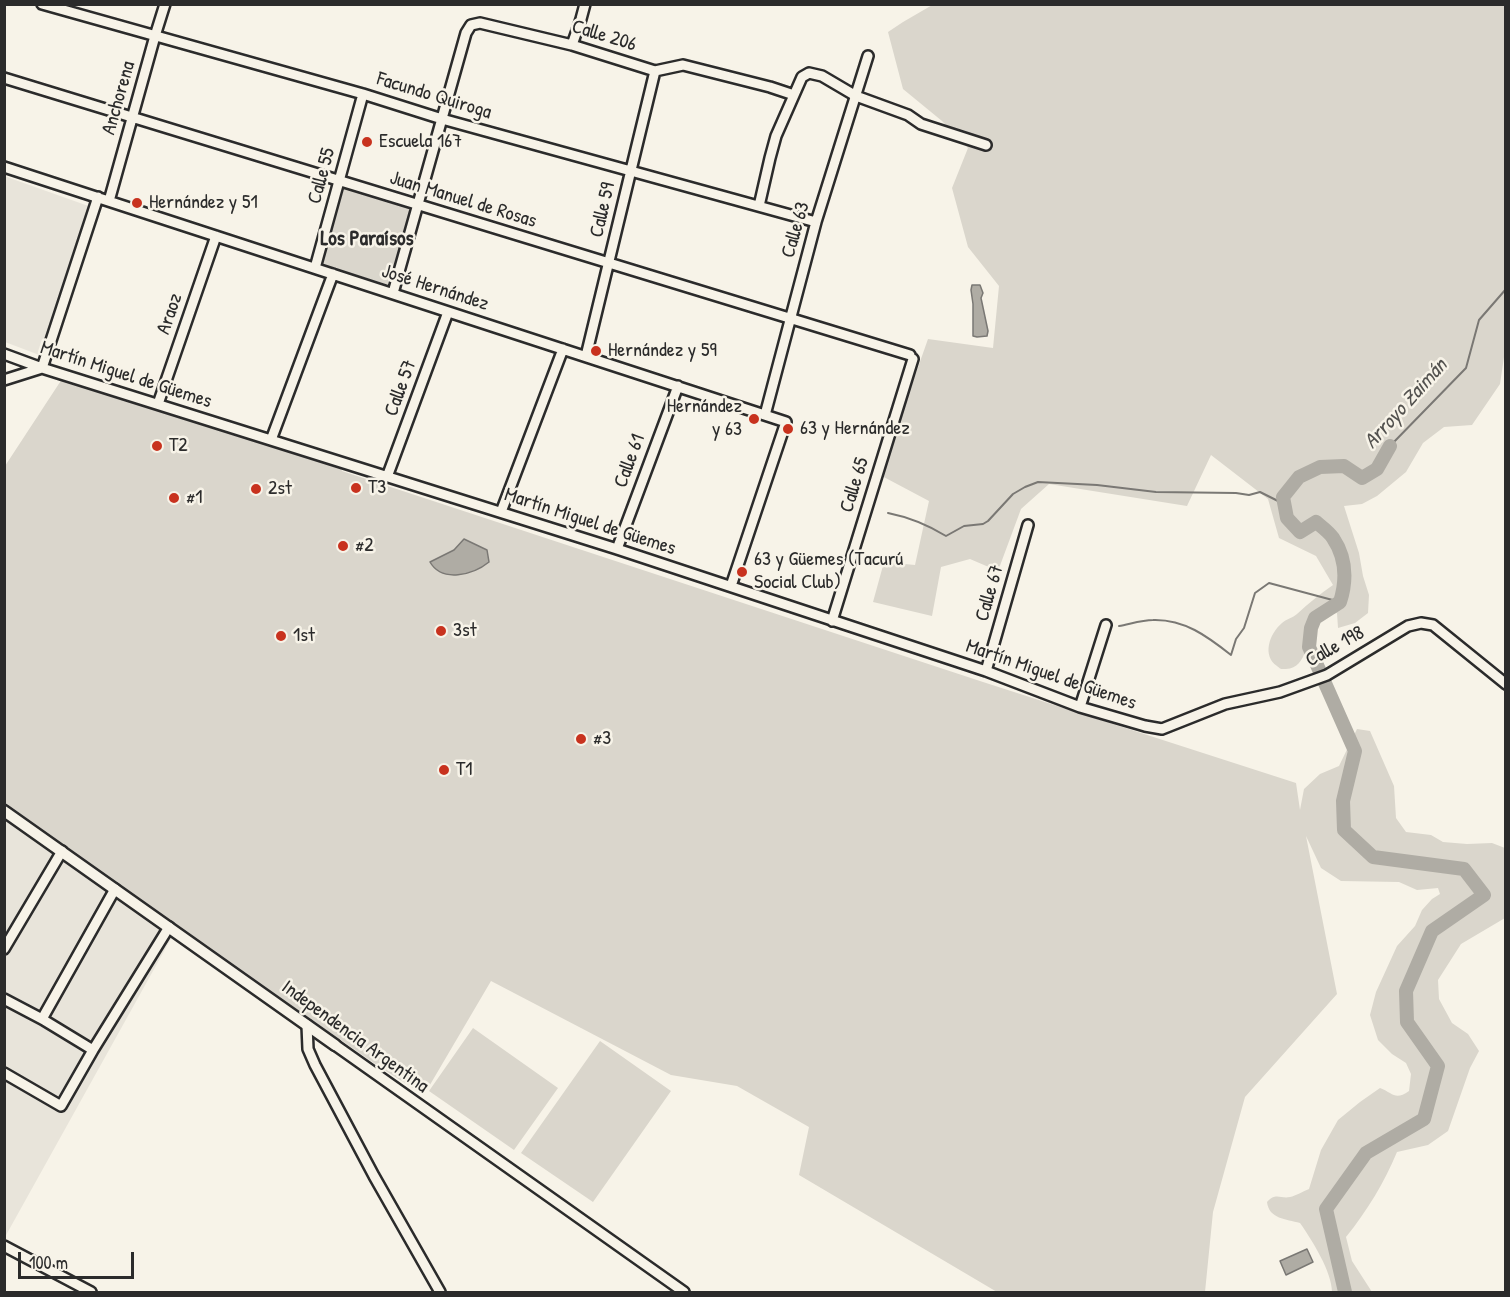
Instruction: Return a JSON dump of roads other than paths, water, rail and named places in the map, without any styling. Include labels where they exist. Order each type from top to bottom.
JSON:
[{"type":"main road","name":"Independencia Argentina","points":[[4,811],[336,1045]]},
{"type":"street","name":"Facundo Quiroga","points":[[42,4],[816,222]]},
{"type":"street","name":"Anchorena","points":[[109,201],[165,4]]},
{"type":"street","points":[[572,45],[585,4]]},
{"type":"street","name":"Calle 206","points":[[442,118],[466,33],[471,25],[480,23],[572,45],[655,71]]},
{"type":"street","name":"Calle 63","points":[[765,415],[816,222],[868,56]]},
{"type":"street","points":[[655,71],[683,65],[794,95]]},
{"type":"street","name":"Calle 59","points":[[586,356],[655,71]]},
{"type":"street","points":[[759,206],[776,136],[802,77],[808,73],[822,76],[856,96],[908,115],[921,124],[986,145]]},
{"type":"street","name":"Juan Manuel de Rosas","points":[[4,78],[912,357]]},
{"type":"street","name":"Calle 55","points":[[315,268],[363,94]]},
{"type":"street","points":[[393,293],[442,118]]},
{"type":"street","name":"José Hernández","points":[[4,167],[786,422],[731,586]]},
{"type":"street","points":[[4,380],[42,368],[98,197]]},
{"type":"street","name":"Araoz","points":[[158,404],[216,236]]},
{"type":"street","points":[[271,440],[333,274]]},
{"type":"street","name":"Calle 57","points":[[387,477],[448,312]]},
{"type":"street","points":[[501,513],[563,349]]},
{"type":"street","name":"Martín Miguel de Güemes","points":[[4,354],[731,586],[986,671],[1080,707],[1162,729]]},
{"type":"street","name":"Calle 65","points":[[832,621],[912,357]]},
{"type":"street","name":"Calle 61","points":[[617,549],[678,386]]},
{"type":"street","name":"Calle 67","points":[[986,671],[1028,525]]},
{"type":"street","name":"Calle 198","points":[[1162,729],[1225,704],[1280,692],[1312,681],[1408,626],[1421,622],[1433,625],[1506,684]]},
{"type":"street","points":[[1080,707],[1106,624]]},
{"type":"street","points":[[4,949],[62,851]]},
{"type":"street","points":[[42,1018],[115,889]]},
{"type":"street","points":[[4,1073],[61,1106],[169,927]]},
{"type":"street","points":[[4,999],[42,1018],[93,1050]]},
{"type":"street","points":[[307,1025],[309,1049],[315,1065],[440,1293]]},
{"type":"street","name":"Independencia Argentina","points":[[336,1045],[684,1293]]},
{"type":"street","points":[[4,1246],[91,1293]]},
{"type":"waterway","name":"Arroyo Zaimán","points":[[1390,446],[1466,368],[1479,320],[1506,289]]},
{"type":"waterway","name":"Arroyo Zaimán","points":[[1345,1292],[1326,1209],[1366,1153],[1424,1119],[1438,1066],[1407,1022],[1406,991],[1432,931],[1484,895],[1464,869],[1373,857],[1344,830],[1343,801],[1355,751],[1309,647],[1311,628],[1315,618],[1340,602],[1345,578],[1343,562],[1333,538],[1316,522],[1300,532],[1287,518],[1283,497],[1299,477],[1320,467],[1344,466],[1362,478],[1377,469],[1390,446]]},
{"type":"waterway","points":[[888,513],[918,522],[946,536],[964,526],[983,524],[1013,494],[1038,482],[1097,485],[1156,492],[1249,495],[1260,492],[1284,504]]},
{"type":"waterway","points":[[1119,626],[1149,620],[1175,622],[1204,635],[1231,655],[1236,639],[1244,628],[1255,593],[1269,583],[1340,602]]},
{"type":"place","name":"Escuela 167","points":[[367,142]]},
{"type":"place","name":"Hernández y 51","points":[[137,203]]},
{"type":"place","name":"Hernández y 59","points":[[596,351]]},
{"type":"place","name":"Hernández y 63","points":[[754,419]]},
{"type":"place","name":"63 y Hernández","points":[[788,429]]},
{"type":"place","name":"T2","points":[[157,446]]},
{"type":"place","name":"T3","points":[[356,488]]},
{"type":"place","name":"2st","points":[[256,489]]},
{"type":"place","name":"#1","points":[[174,498]]},
{"type":"place","name":"#2","points":[[343,546]]},
{"type":"place","name":"63 y Güemes (Tacurú Social Club)","points":[[742,572]]},
{"type":"place","name":"3st","points":[[441,631]]},
{"type":"place","name":"1st","points":[[281,636]]},
{"type":"place","name":"#3","points":[[581,739]]},
{"type":"place","name":"T1","points":[[444,770]]},
{"type":"district","name":"Los Paraísos","points":[[367,239]]}]
